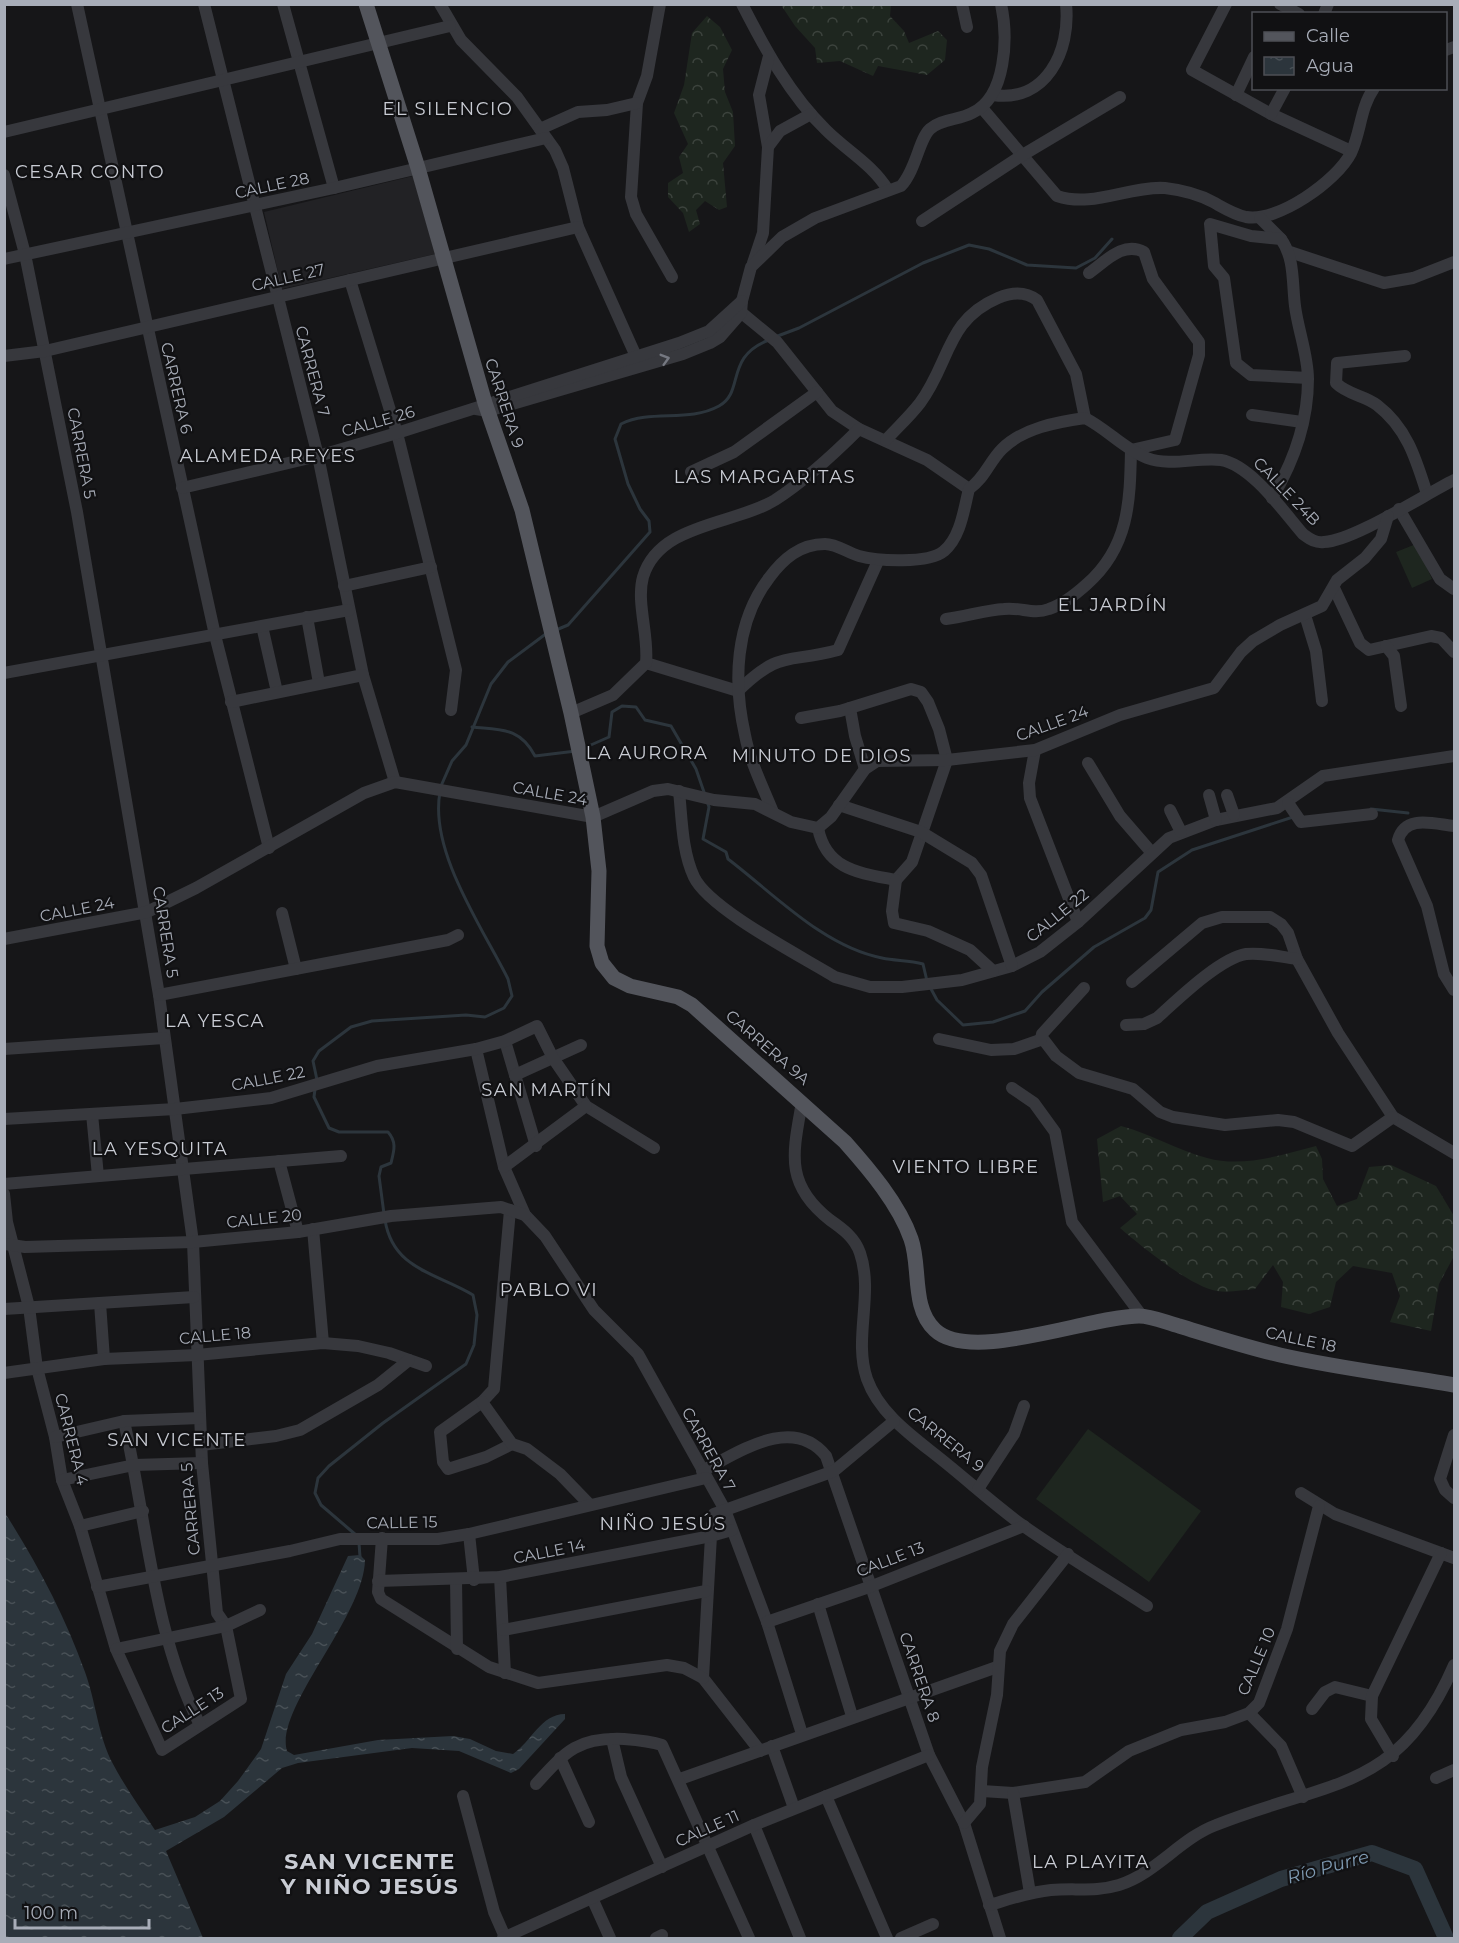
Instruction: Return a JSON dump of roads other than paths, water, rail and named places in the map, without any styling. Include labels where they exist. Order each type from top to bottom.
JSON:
[{"type":"main road","name":"CARRERA 9","points":[[366,4],[418,168],[483,408],[522,510],[571,713],[593,817]]},
{"type":"main road","name":"CARRERA 9A","points":[[593,817],[599,871],[597,946],[602,963],[614,978],[630,986],[678,997],[692,1005],[802,1102],[861,1160],[906,1227],[915,1250],[923,1310],[935,1330],[952,1339],[1012,1341],[1079,1324],[1142,1316]]},
{"type":"main road","name":"CALLE 18","points":[[1142,1316],[1281,1355],[1455,1385]]},
{"type":"street","name":"CARRERA 6","points":[[77,4],[101,109],[125,232],[215,635],[269,848]]},
{"type":"street","name":"CARRERA 7","points":[[204,4],[253,206],[318,456],[363,675],[395,782]]},
{"type":"street","points":[[283,4],[334,188]]},
{"type":"street","points":[[440,4],[450,26],[478,59],[511,89],[555,150],[578,227],[638,361]]},
{"type":"street","points":[[660,4],[647,76],[638,103],[631,196],[636,214],[672,277]]},
{"type":"street","points":[[742,4],[769,56],[811,114],[827,131],[866,162],[888,190]]},
{"type":"street","points":[[962,4],[967,27]]},
{"type":"street","points":[[993,95],[1021,95],[1042,82],[1058,61],[1067,14],[1066,4]]},
{"type":"street","points":[[1226,4],[1192,70],[1271,114],[1351,151]]},
{"type":"street","points":[[1279,4],[1295,12]]},
{"type":"street","points":[[751,267],[782,237],[815,218],[901,186],[909,178],[928,130],[982,108],[993,95],[1004,41],[1002,10]]},
{"type":"street","points":[[4,132],[378,41],[450,26]]},
{"type":"street","points":[[769,56],[759,95],[768,147],[763,232],[739,307],[777,342],[832,411],[859,429],[927,460],[969,489]]},
{"type":"street","points":[[1236,95],[1252,61]]},
{"type":"street","points":[[1271,114],[1284,90]]},
{"type":"street","points":[[982,108],[1057,196],[1073,202],[1161,188],[1183,190],[1212,201],[1230,213],[1260,218],[1301,200],[1324,184],[1342,167],[1351,151],[1366,99],[1373,90]]},
{"type":"street","points":[[922,221],[1021,156],[1120,97]]},
{"type":"street","name":"CALLE 28","points":[[4,259],[418,168],[543,133],[578,112],[607,110],[638,103]]},
{"type":"street","points":[[768,147],[780,131],[811,114]]},
{"type":"street","name":"CARRERA 5","points":[[4,176],[45,351],[147,912],[193,1242],[202,1463],[211,1566],[217,1613],[226,1626],[241,1699]]},
{"type":"street","points":[[1260,218],[1281,239],[1290,252],[1295,307],[1308,378],[1296,447],[1272,498]]},
{"type":"street","points":[[1281,239],[1251,236],[1210,224],[1214,266],[1224,278],[1236,363],[1243,371],[1251,375],[1308,378]]},
{"type":"street","name":"CALLE 27","points":[[4,356],[45,351],[578,227]]},
{"type":"street","points":[[1089,273],[1125,248],[1134,247],[1144,252],[1153,279],[1199,342],[1199,355],[1175,440],[1181,461]]},
{"type":"street","points":[[1290,252],[1384,283],[1413,278],[1455,262]]},
{"type":"street","points":[[350,280],[397,433],[456,670],[451,710]]},
{"type":"street","points":[[773,812],[749,752],[738,691],[741,636],[752,602],[780,563],[792,553],[827,544],[878,561],[929,557],[944,552],[956,536],[969,489],[980,482],[1001,450],[1017,437],[1057,422],[1085,418],[1076,374],[1037,300],[1029,294],[1010,293],[986,303],[959,325],[920,403],[886,440]]},
{"type":"street","name":"CALLE 26","points":[[182,488],[318,456],[638,361],[710,343],[720,337],[739,307]]},
{"type":"street","points":[[1405,356],[1337,363],[1336,383],[1344,391],[1376,404],[1407,436],[1427,494]]},
{"type":"street","points":[[691,472],[734,452],[817,392]]},
{"type":"street","points":[[1252,415],[1302,422]]},
{"type":"street","name":"CALLE 24B","points":[[1085,418],[1131,450],[1149,459],[1221,460],[1241,467],[1313,542],[1325,542],[1344,536],[1388,516]]},
{"type":"street","points":[[571,713],[613,695],[646,663],[648,646],[642,580],[654,555],[680,537],[756,510],[775,500],[820,466],[859,429]]},
{"type":"street","points":[[946,619],[1005,608],[1033,613],[1050,609],[1073,597],[1102,571],[1122,536],[1130,500],[1131,450],[1175,440]]},
{"type":"street","points":[[1388,516],[1455,480]]},
{"type":"street","points":[[1399,509],[1440,579],[1455,589]]},
{"type":"street","name":"CALLE 24","points":[[865,770],[871,764],[883,760],[947,760],[1035,750],[1120,715],[1206,692],[1221,682],[1241,652],[1253,641],[1280,625],[1322,606],[1345,571],[1365,558],[1381,538],[1388,516]]},
{"type":"street","points":[[738,691],[758,671],[780,660],[827,653],[840,648],[878,561]]},
{"type":"street","points":[[344,586],[431,567]]},
{"type":"street","points":[[1334,588],[1360,643],[1369,650],[1431,636],[1442,638],[1455,652]]},
{"type":"street","points":[[4,673],[349,610]]},
{"type":"street","points":[[1305,615],[1316,651],[1322,701]]},
{"type":"street","points":[[307,617],[319,683]]},
{"type":"street","points":[[262,626],[277,692]]},
{"type":"street","points":[[1386,646],[1394,656],[1401,706]]},
{"type":"street","points":[[646,663],[738,691]]},
{"type":"street","points":[[231,702],[363,675]]},
{"type":"street","points":[[801,718],[850,708],[904,691],[921,692],[932,708],[947,760],[912,862],[896,880],[892,911],[894,923],[928,931],[970,950],[993,971]]},
{"type":"street","points":[[850,708],[865,770],[839,805],[818,828],[824,849],[831,859],[869,875],[896,880]]},
{"type":"street","points":[[1035,750],[1029,783],[1030,798],[1078,922]]},
{"type":"street","name":"CALLE 22","points":[[679,792],[687,855],[694,876],[708,897],[835,977],[870,987],[917,986],[962,980],[1012,966],[1040,952],[1078,922],[1169,838],[1181,832],[1216,820],[1277,808],[1288,803],[1323,776],[1455,756]]},
{"type":"street","points":[[1088,763],[1120,816],[1152,853]]},
{"type":"street","name":"CALLE 24","points":[[4,939],[147,912],[269,848],[364,793],[395,782],[593,817],[653,791],[668,789],[709,798],[755,804],[791,822],[818,828]]},
{"type":"street","points":[[1209,795],[1216,820]]},
{"type":"street","points":[[1227,795],[1234,816]]},
{"type":"street","points":[[1288,803],[1301,822],[1372,814]]},
{"type":"street","points":[[839,805],[921,832],[972,863],[981,875],[1012,966]]},
{"type":"street","points":[[1170,810],[1181,832]]},
{"type":"street","points":[[1455,826],[1417,822],[1401,830],[1398,840],[1427,906],[1444,974],[1455,990]]},
{"type":"street","points":[[282,913],[296,969]]},
{"type":"street","points":[[1132,982],[1202,923],[1222,917],[1270,917],[1281,924],[1288,933],[1297,959],[1338,1033],[1393,1117],[1455,1153]]},
{"type":"street","points":[[159,995],[448,940],[458,935]]},
{"type":"street","points":[[1126,1025],[1144,1024],[1156,1018],[1229,960],[1244,955],[1261,954],[1297,959]]},
{"type":"street","points":[[1039,1039],[1084,988]]},
{"type":"street","name":"CALLE 22","points":[[4,1119],[175,1109],[272,1098],[377,1066],[476,1049],[505,1041],[537,1026],[553,1058]]},
{"type":"street","points":[[4,1049],[164,1038]]},
{"type":"street","points":[[939,1039],[992,1050],[1014,1049],[1039,1039],[1045,1040],[1056,1056],[1079,1072],[1133,1089],[1160,1112],[1173,1117],[1225,1125],[1278,1120],[1294,1122],[1352,1146],[1393,1117]]},
{"type":"street","points":[[505,1041],[536,1146]]},
{"type":"street","points":[[515,1075],[581,1045]]},
{"type":"street","points":[[476,1049],[504,1167],[525,1215]]},
{"type":"street","points":[[553,1058],[586,1107],[654,1148]]},
{"type":"street","points":[[1012,1088],[1034,1103],[1055,1132],[1072,1222],[1142,1316]]},
{"type":"street","name":"CARRERA 9","points":[[802,1102],[793,1156],[798,1182],[820,1212],[849,1234],[859,1251],[866,1278],[862,1351],[866,1378],[873,1393],[894,1421],[1024,1526],[1147,1606]]},
{"type":"street","points":[[504,1167],[536,1146],[586,1107]]},
{"type":"street","points":[[92,1114],[98,1176]]},
{"type":"street","points":[[4,1184],[341,1156]]},
{"type":"street","points":[[279,1161],[298,1232]]},
{"type":"street","name":"CARRERA 4","points":[[4,1194],[8,1245],[29,1307],[37,1368],[55,1437],[62,1480],[80,1526],[116,1649],[162,1750]]},
{"type":"street","name":"CALLE 20","points":[[8,1245],[193,1242],[298,1232],[391,1216],[501,1207],[525,1215]]},
{"type":"street","points":[[510,1210],[494,1389],[482,1402],[440,1432],[445,1468],[455,1469],[512,1444]]},
{"type":"street","name":"CARRERA 7","points":[[525,1215],[545,1236],[587,1302],[638,1354],[724,1510],[767,1622],[802,1734]]},
{"type":"street","points":[[313,1229],[323,1343]]},
{"type":"street","points":[[4,1309],[194,1297]]},
{"type":"street","points":[[100,1303],[104,1359]]},
{"type":"street","name":"CALLE 18","points":[[4,1373],[104,1359],[198,1355],[323,1343],[358,1346],[426,1366]]},
{"type":"street","points":[[201,1444],[276,1436],[300,1430],[378,1385],[409,1360]]},
{"type":"street","points":[[482,1402],[512,1444],[527,1449],[560,1474],[590,1505]]},
{"type":"street","points":[[978,1489],[1014,1434],[1024,1406]]},
{"type":"street","points":[[55,1437],[124,1421],[200,1418]]},
{"type":"street","points":[[124,1421],[167,1637],[188,1702],[200,1725]]},
{"type":"street","points":[[703,1678],[706,1591],[712,1515],[834,1471],[894,1421]]},
{"type":"street","points":[[1455,1435],[1454,1445],[1440,1479],[1445,1490],[1455,1498]]},
{"type":"street","name":"CALLE 15","points":[[97,1587],[340,1539],[438,1539],[469,1534],[590,1505],[704,1474],[771,1437],[797,1440]]},
{"type":"street","name":"CARRERA 8","points":[[797,1440],[822,1451],[834,1471],[929,1755],[964,1823],[1000,1938]]},
{"type":"street","points":[[62,1480],[134,1465],[202,1463]]},
{"type":"street","points":[[1301,1493],[1319,1506],[1455,1558]]},
{"type":"street","name":"CALLE 10","points":[[982,1791],[1012,1793],[1085,1782],[1129,1751],[1181,1730],[1225,1722],[1249,1713],[1258,1703],[1287,1629],[1319,1506]]},
{"type":"street","points":[[80,1526],[143,1511]]},
{"type":"street","name":"CALLE 13","points":[[767,1622],[872,1586],[1024,1526]]},
{"type":"street","name":"CALLE 14","points":[[378,1581],[474,1580],[500,1577],[732,1530]]},
{"type":"street","points":[[469,1534],[474,1580]]},
{"type":"street","points":[[376,1539],[381,1599],[457,1649],[489,1667],[538,1683],[667,1665],[684,1668],[703,1678],[766,1749],[794,1808]]},
{"type":"street","points":[[1393,1756],[1371,1719],[1372,1696],[1441,1553]]},
{"type":"street","points":[[964,1823],[977,1809],[982,1791],[982,1767],[997,1695],[997,1667],[1000,1651],[1013,1624],[1068,1554]]},
{"type":"street","points":[[500,1577],[505,1673]]},
{"type":"street","points":[[456,1579],[457,1649]]},
{"type":"street","points":[[503,1630],[706,1591]]},
{"type":"street","points":[[818,1604],[852,1716]]},
{"type":"street","points":[[116,1649],[226,1626],[260,1610]]},
{"type":"street","points":[[989,1905],[1030,1893],[1055,1890],[1083,1891],[1127,1882],[1214,1825],[1342,1784],[1393,1756],[1421,1727],[1455,1665]]},
{"type":"street","points":[[680,1779],[852,1716],[997,1667]]},
{"type":"street","points":[[1312,1709],[1325,1692],[1335,1687],[1372,1696]]},
{"type":"street","name":"CALLE 13","points":[[162,1750],[241,1699]]},
{"type":"street","points":[[1249,1713],[1281,1746],[1303,1797]]},
{"type":"street","points":[[536,1784],[560,1758],[580,1744],[596,1739],[643,1740],[662,1744],[680,1779],[749,1938]]},
{"type":"street","points":[[612,1739],[621,1777],[662,1867]]},
{"type":"street","name":"CALLE 11","points":[[504,1938],[754,1825],[929,1755]]},
{"type":"street","points":[[560,1758],[589,1822]]},
{"type":"street","points":[[1436,1778],[1455,1770]]},
{"type":"street","points":[[1012,1793],[1030,1893]]},
{"type":"street","points":[[463,1796],[494,1912],[504,1938]]},
{"type":"street","points":[[826,1796],[887,1938]]},
{"type":"street","points":[[754,1825],[800,1938]]},
{"type":"street","points":[[592,1898],[610,1938]]},
{"type":"street","points":[[901,1938],[933,1924]]},
{"type":"water","points":[[5,1513],[39,1571],[69,1631],[85,1672],[104,1742],[113,1764],[155,1830],[195,1817],[220,1801],[261,1749],[286,1674],[312,1634],[348,1556],[360,1555],[365,1560],[361,1583],[351,1608],[294,1711],[287,1733],[287,1751],[294,1755],[378,1740],[453,1736],[470,1739],[496,1751],[513,1754],[543,1723],[557,1715],[565,1714],[565,1719],[519,1769],[511,1773],[459,1751],[412,1748],[298,1763],[282,1768],[224,1817],[166,1851],[203,1938],[5,1938]]},
{"type":"waterway","points":[[775,337],[799,328],[923,263],[969,245],[989,249],[1027,265],[1076,268],[1095,258],[1112,239]]},
{"type":"waterway","points":[[556,630],[568,625],[650,532],[649,521],[640,509],[628,484],[615,439],[621,424],[645,417],[695,414],[719,406],[727,400],[740,365],[746,356],[755,347],[769,340]]},
{"type":"waterway","points":[[441,786],[452,761],[466,745],[491,684],[508,662],[547,633]]},
{"type":"waterway","points":[[584,748],[609,737],[612,712],[622,706],[636,707],[645,720],[671,726],[696,769],[705,795]]},
{"type":"waterway","points":[[472,727],[501,730],[516,735],[523,740],[535,756],[576,751]]},
{"type":"waterway","points":[[317,1080],[313,1061],[319,1051],[351,1027],[372,1021],[466,1015],[485,1017],[504,1008],[512,996],[508,979],[472,913],[450,863],[442,839],[439,815],[440,792]]},
{"type":"waterway","points":[[707,801],[709,807],[703,839],[726,852],[728,859],[800,918],[820,931],[861,952],[882,958],[923,964],[927,981]]},
{"type":"waterway","points":[[1371,809],[1408,813]]},
{"type":"waterway","points":[[930,987],[937,1000],[963,1025],[993,1022],[1025,1011],[1042,992],[1094,947],[1145,918],[1151,910],[1158,872],[1192,850],[1293,817]]},
{"type":"waterway","points":[[315,1089],[314,1097],[329,1128],[339,1132],[388,1132],[393,1139],[391,1163],[381,1167],[379,1176],[384,1214]]},
{"type":"waterway","points":[[356,1535],[321,1505],[315,1493],[318,1478],[329,1466],[383,1423],[466,1364],[474,1345],[477,1315],[473,1295],[418,1268],[397,1250],[385,1220]]},
{"type":"waterway","points":[[359,1543],[360,1557]]},
{"type":"waterway","name":"Río Purre","points":[[1180,1938],[1207,1912],[1281,1879],[1372,1853],[1415,1869],[1446,1938]]},
{"type":"district","name":"EL SILENCIO","points":[[448,109]]},
{"type":"district","name":"CESAR CONTO","points":[[90,172]]},
{"type":"district","name":"ALAMEDA REYES","points":[[268,456]]},
{"type":"district","name":"LAS MARGARITAS","points":[[765,477]]},
{"type":"district","name":"EL JARDÍN","points":[[1113,605]]},
{"type":"district","name":"LA AURORA","points":[[647,753]]},
{"type":"district","name":"MINUTO DE DIOS","points":[[822,756]]},
{"type":"district","name":"LA YESCA","points":[[215,1021]]},
{"type":"district","name":"SAN MARTÍN","points":[[547,1090]]},
{"type":"district","name":"LA YESQUITA","points":[[160,1149]]},
{"type":"district","name":"VIENTO LIBRE","points":[[966,1167]]},
{"type":"district","name":"PABLO VI","points":[[549,1290]]},
{"type":"district","name":"SAN VICENTE","points":[[177,1440]]},
{"type":"district","name":"NIÑO JESÚS","points":[[663,1524]]},
{"type":"district","name":"LA PLAYITA","points":[[1091,1862]]},
{"type":"district","name":"SAN VICENTE Y NIÑO JESÚS","points":[[370,1874]]}]
